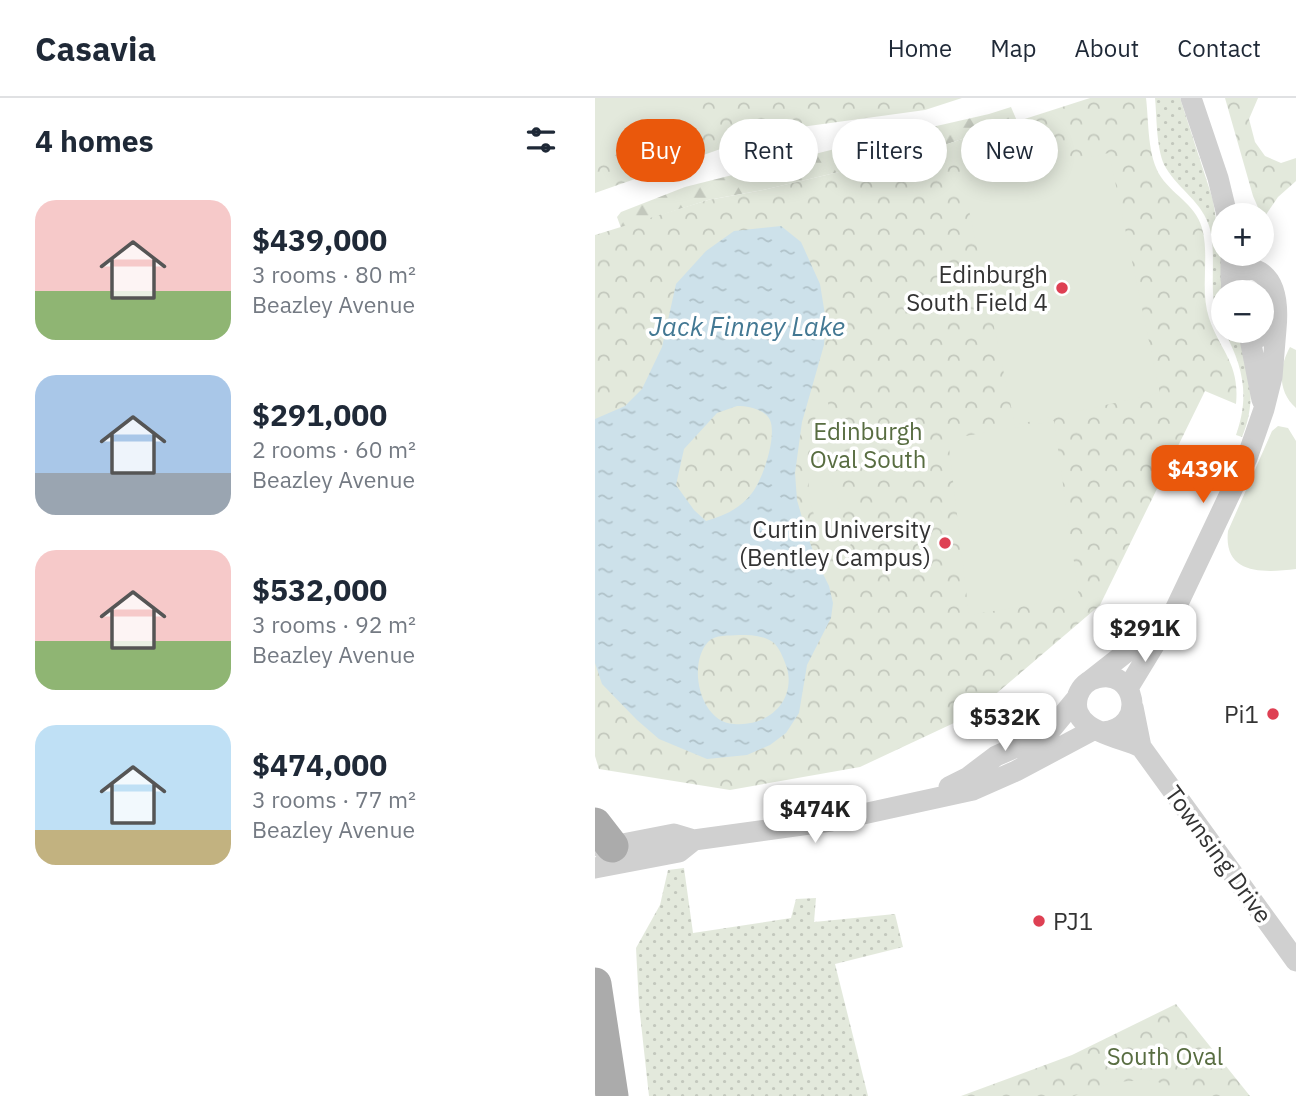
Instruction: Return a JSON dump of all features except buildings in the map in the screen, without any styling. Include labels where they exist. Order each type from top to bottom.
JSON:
[{"type":"main road","points":[[595,984],[612,1096]]},
{"type":"street","points":[[1191,98],[1219,178],[1224,203]]},
{"type":"street","points":[[599,847],[674,834],[694,839],[831,821],[973,790],[1098,731],[1119,729],[1125,723],[1130,698],[1226,507],[1264,409],[1272,377],[1278,312],[1276,298],[1265,277],[1255,266]]},
{"type":"street","points":[[1234,280],[1237,273],[1244,270],[1259,271]]},
{"type":"street","points":[[1250,343],[1264,409]]},
{"type":"street","points":[[926,800],[967,778],[996,756],[1048,733],[1085,685],[1173,614]]},
{"type":"street","points":[[1091,680],[1107,676],[1115,678],[1130,698]]},
{"type":"street","points":[[1077,698],[1079,717],[1098,731],[1141,747]]},
{"type":"street","name":"Townsing Drive","points":[[1130,698],[1141,747],[1296,961]]},
{"type":"green space","points":[[595,98],[962,98],[925,110],[859,119],[832,119],[832,123],[818,125],[818,119],[719,119],[719,150],[705,154],[705,119],[616,119],[616,182],[626,182],[595,193]]},
{"type":"green space","points":[[595,98],[690,98],[698,119],[616,119],[616,155],[595,162]]},
{"type":"green space","name":"Edinburgh Oval South","points":[[1090,98],[1146,98],[1151,149],[1156,169],[1191,208],[1203,232],[1206,307],[1211,324],[1211,343],[1220,343],[1232,367],[1236,404],[1205,391],[1100,605],[971,715],[860,767],[730,790],[599,769],[595,756],[595,235],[708,200],[797,182],[818,182],[818,177],[832,174],[832,182],[947,182],[947,144],[961,139],[961,182],[1058,182],[1058,119],[1025,119]]},
{"type":"green space","points":[[1155,98],[1180,98],[1213,200],[1211,236],[1202,211],[1166,168],[1159,144]]},
{"type":"green space","points":[[1225,98],[1258,98],[1249,119],[1255,142],[1265,156],[1281,163],[1296,158],[1296,181],[1274,203],[1256,203]]},
{"type":"green space","points":[[1011,107],[1016,119],[967,119]]},
{"type":"green space","points":[[961,120],[961,139],[947,144],[947,124]]},
{"type":"green space","points":[[832,150],[832,174],[818,177],[818,153]]},
{"type":"green space","name":"Edinburgh South Field 4","points":[[1109,153],[1160,393],[1015,425],[963,182],[1058,182],[1058,163]]},
{"type":"green space","points":[[719,178],[719,182],[797,182],[708,200],[621,228],[617,217],[621,212]]},
{"type":"green space","points":[[1213,266],[1223,266],[1223,280],[1213,280]]},
{"type":"green space","points":[[1230,343],[1244,343],[1250,380],[1250,402],[1242,437],[1236,435],[1243,407],[1243,394],[1236,357]]},
{"type":"green space","points":[[1290,347],[1296,350],[1296,408],[1285,394],[1282,379]]},
{"type":"green space","points":[[825,402],[828,402],[829,410],[833,411],[846,435],[845,440],[840,443],[843,450],[831,457],[828,473],[840,505],[837,516],[854,520],[858,526],[850,546],[848,572],[825,541],[812,509],[809,492],[809,456],[813,427]]},
{"type":"green space","points":[[1054,421],[1079,597],[969,615],[948,439]]},
{"type":"green space","points":[[1278,426],[1288,428],[1296,441],[1296,569],[1259,570],[1248,568],[1232,556],[1228,545],[1228,531],[1272,431]]},
{"type":"green space","points":[[684,868],[693,933],[791,918],[796,899],[816,898],[814,922],[895,914],[903,947],[835,964],[868,1096],[649,1096],[636,948],[660,905],[668,870]]},
{"type":"green space","name":"South Oval","points":[[1176,1004],[1250,1096],[961,1096],[1072,1055]]},
{"type":"green space","points":[[1153,1080],[1193,1096],[1074,1096],[1113,1082]]},
{"type":"water","name":"Jack Finney Lake","points":[[781,226],[801,242],[820,284],[826,321],[824,345],[802,422],[795,473],[797,500],[805,528],[829,586],[833,603],[831,618],[807,665],[799,713],[786,733],[770,745],[747,755],[707,759],[659,739],[602,684],[595,663],[595,419],[625,406],[642,389],[662,347],[676,284],[706,251],[734,231]],"holes":[[[737,406],[751,408],[768,416],[772,427],[768,458],[756,487],[748,498],[732,511],[706,521],[694,510],[676,485],[684,449],[717,413]],[[722,636],[762,637],[775,644],[785,662],[789,680],[787,692],[776,710],[768,717],[746,724],[722,721],[713,714],[705,703],[698,678],[698,664],[708,642]]]},
{"type":"place","name":"Edinburgh South Field 4","points":[[1062,288]]},
{"type":"place","name":"Curtin University (Bentley Campus)","points":[[945,543]]},
{"type":"place","name":"Pi1","points":[[1273,714]]},
{"type":"place","name":"PJ1","points":[[1039,921]]}]
